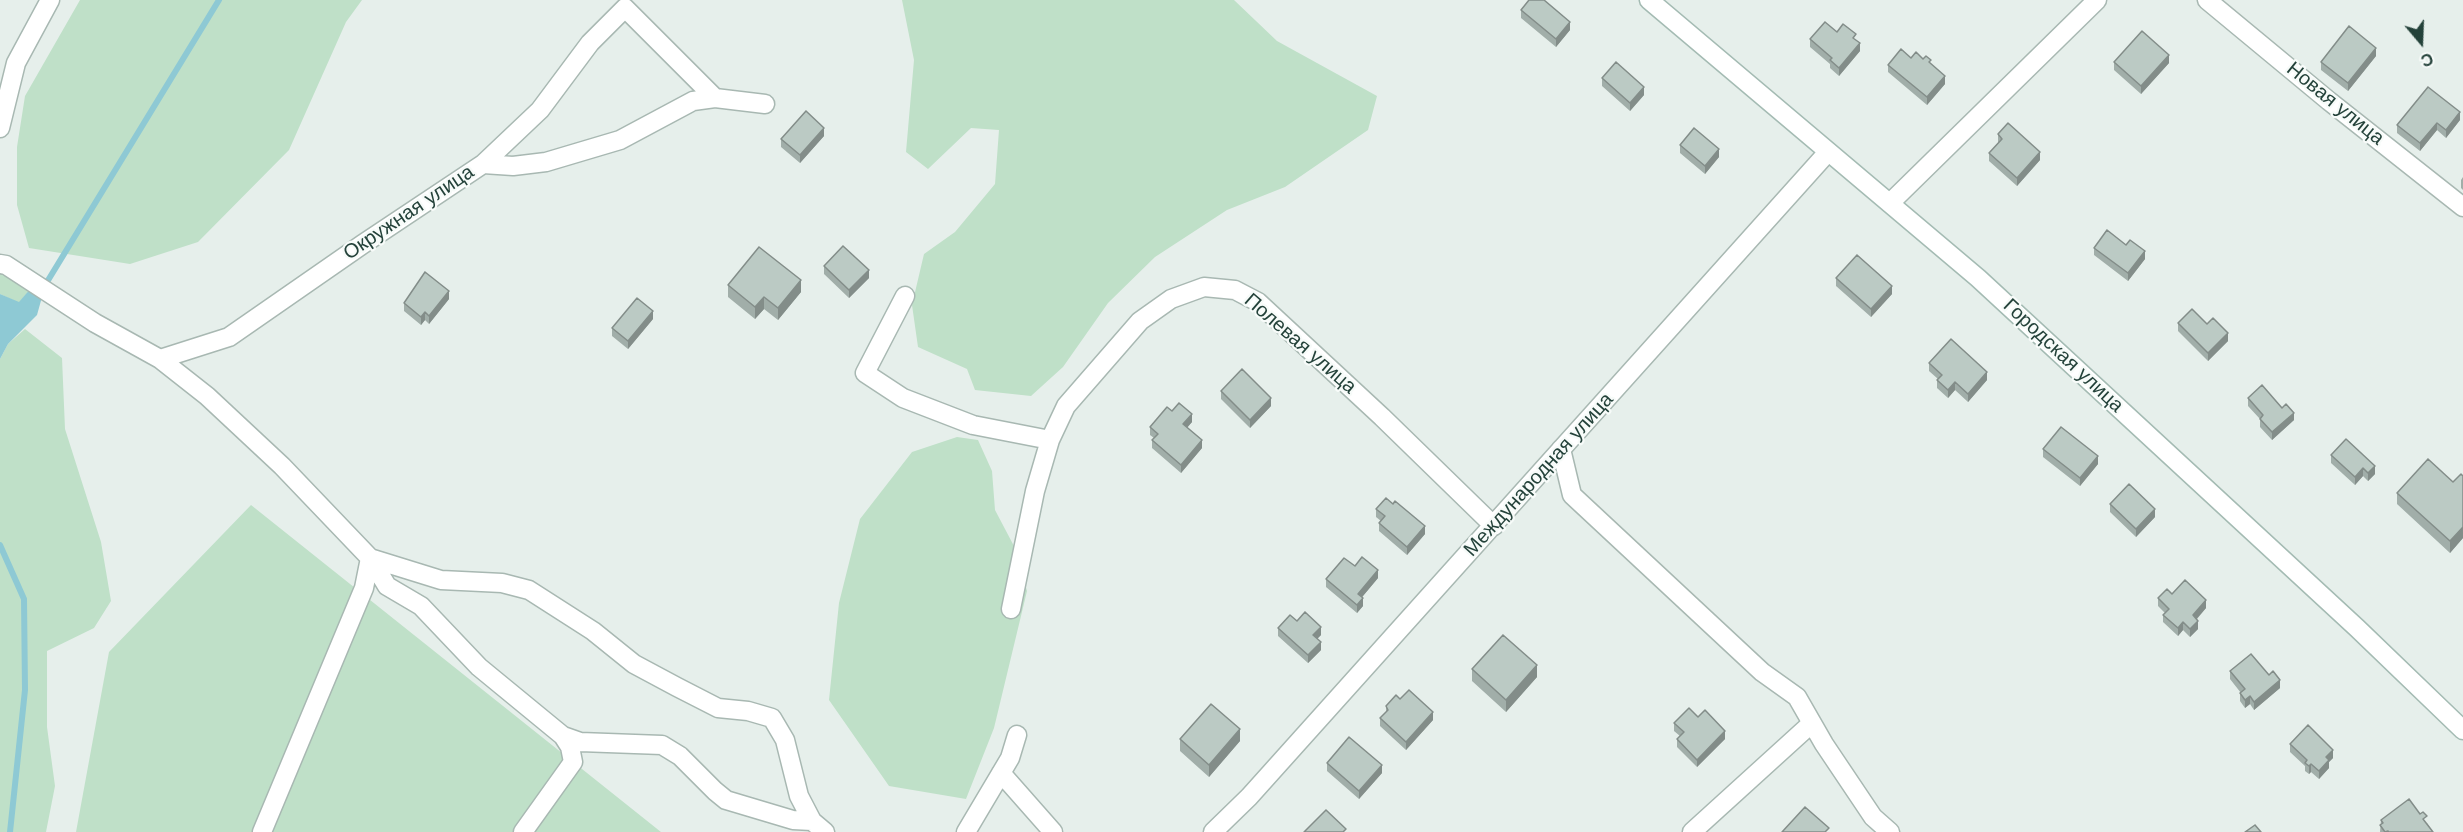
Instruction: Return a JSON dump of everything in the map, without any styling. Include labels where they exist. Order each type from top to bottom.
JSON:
[{"type":"street","points":[[0,128],[16,63],[51,0]]},
{"type":"street","name":"Городская улица","points":[[1649,0],[1978,278],[2463,729]]},
{"type":"street","points":[[1890,203],[2097,0]]},
{"type":"street","name":"Новая улица","points":[[2207,0],[2329,101],[2463,207]]},
{"type":"street","name":"Окружная улица","points":[[160,359],[229,337],[483,164],[540,110],[590,43],[625,8],[715,98]]},
{"type":"street","points":[[483,164],[513,166],[546,162],[620,140],[693,101],[715,98],[765,104]]},
{"type":"street","name":"Международная улица","points":[[1213,832],[1249,797],[1828,152]]},
{"type":"street","points":[[0,264],[6,265],[95,323],[160,359],[207,396],[282,466],[370,558],[387,586],[421,606],[479,667],[563,736],[570,747],[573,762],[523,832]]},
{"type":"street","name":"Полевая улица","points":[[1011,609],[1035,490],[1050,440],[1066,406],[1140,321],[1171,299],[1204,287],[1235,290],[1258,302],[1382,417],[1494,526]]},
{"type":"street","points":[[904,296],[865,373],[903,398],[973,425],[1050,440]]},
{"type":"street","points":[[1561,449],[1572,495],[1762,672],[1797,697],[1873,817],[1890,832]]},
{"type":"street","points":[[370,558],[441,580],[502,583],[529,590],[593,631],[634,664],[677,687],[718,708],[748,711],[772,718],[785,740],[799,796],[819,827]]},
{"type":"street","points":[[262,832],[364,588],[370,558]]},
{"type":"street","points":[[1692,832],[1812,723]]},
{"type":"street","points":[[966,832],[1010,758],[1017,735]]},
{"type":"street","points":[[563,736],[580,742],[662,745],[680,756],[715,792],[726,800],[819,827]]},
{"type":"street","points":[[1001,773],[1053,832]]},
{"type":"green space","points":[[80,0],[362,0],[346,22],[289,150],[198,242],[130,264],[29,248],[17,205],[17,147],[25,96]]},
{"type":"green space","points":[[902,0],[1234,0],[1277,41],[1377,96],[1368,130],[1285,187],[1227,210],[1155,257],[1108,303],[1063,367],[1031,396],[975,390],[967,369],[918,347],[912,305],[924,254],[955,232],[995,184],[999,130],[971,128],[928,169],[906,152],[914,60]]},
{"type":"green space","points":[[0,274],[9,275],[31,288],[19,303],[0,294]]},
{"type":"green space","points":[[25,329],[62,358],[65,429],[101,542],[111,601],[94,628],[47,651],[47,727],[55,786],[46,832],[0,832],[0,359],[8,344]]},
{"type":"green space","points":[[957,437],[978,440],[992,471],[995,510],[1015,548],[1027,591],[994,728],[966,799],[889,786],[829,700],[839,603],[860,519],[912,452]]},
{"type":"green space","points":[[251,505],[661,832],[76,832],[109,652]]},
{"type":"water","points":[[31,288],[42,297],[37,315],[8,344],[0,359],[0,294],[19,302]]},
{"type":"building","points":[[1529,0],[1544,0],[1570,22],[1556,39],[1521,10]]},
{"type":"building","points":[[1825,22],[1837,32],[1843,24],[1856,34],[1853,38],[1860,43],[1839,68],[1830,60],[1832,58],[1810,39]]},
{"type":"building","points":[[2349,26],[2376,48],[2348,83],[2321,62]]},
{"type":"building","points":[[2142,31],[2169,55],[2141,86],[2114,62]]},
{"type":"building","points":[[1901,49],[1911,58],[1916,52],[1923,59],[1926,56],[1931,60],[1929,62],[1945,76],[1927,97],[1888,65]]},
{"type":"building","points":[[1616,62],[1644,87],[1630,103],[1602,78]]},
{"type":"building","points":[[2428,87],[2460,112],[2446,130],[2437,123],[2420,143],[2397,125]]},
{"type":"building","points":[[806,111],[824,128],[800,155],[781,139]]},
{"type":"building","points":[[2008,123],[2040,152],[2017,178],[1989,153],[2002,139],[1998,134]]},
{"type":"building","points":[[1694,128],[1719,149],[1705,166],[1680,145]]},
{"type":"building","points":[[2107,230],[2126,245],[2130,240],[2145,251],[2128,273],[2094,248]]},
{"type":"building","points":[[843,246],[869,270],[849,290],[824,266]]},
{"type":"building","points":[[759,247],[801,280],[778,308],[764,297],[755,307],[728,285]]},
{"type":"building","points":[[1857,255],[1892,286],[1871,309],[1836,278]]},
{"type":"building","points":[[425,272],[449,291],[429,316],[425,312],[421,317],[404,303]]},
{"type":"building","points":[[637,298],[653,311],[628,341],[612,328]]},
{"type":"building","points":[[2192,309],[2207,324],[2213,318],[2228,333],[2208,353],[2178,323]]},
{"type":"building","points":[[1951,339],[1987,372],[1968,394],[1955,382],[1948,390],[1937,380],[1942,375],[1929,363]]},
{"type":"building","points":[[1242,369],[1271,398],[1250,420],[1221,391]]},
{"type":"building","points":[[2262,385],[2282,408],[2286,404],[2294,413],[2272,432],[2260,419],[2263,415],[2248,398]]},
{"type":"building","points":[[1179,403],[1192,414],[1183,424],[1202,440],[1181,465],[1152,440],[1158,434],[1150,427],[1167,407],[1172,411]]},
{"type":"building","points":[[2061,427],[2098,456],[2080,478],[2043,449]]},
{"type":"building","points":[[2346,439],[2375,466],[2368,473],[2363,468],[2355,477],[2331,455]]},
{"type":"building","points":[[2428,459],[2453,482],[2461,474],[2463,476],[2463,527],[2450,541],[2397,493]]},
{"type":"building","points":[[2129,484],[2155,509],[2136,529],[2110,504]]},
{"type":"building","points":[[1386,498],[1393,504],[1395,501],[1425,526],[1407,547],[1379,523],[1385,516],[1376,509]]},
{"type":"building","points":[[1362,557],[1378,570],[1358,594],[1363,598],[1357,605],[1326,579],[1344,558],[1355,566]]},
{"type":"building","points":[[2185,580],[2206,600],[2193,615],[2198,621],[2190,629],[2183,622],[2178,628],[2163,615],[2169,609],[2158,598],[2167,589],[2172,594]]},
{"type":"building","points":[[1305,612],[1321,627],[1313,635],[1321,642],[1308,655],[1278,628],[1290,615],[1297,621]]},
{"type":"building","points":[[1503,635],[1537,665],[1506,700],[1472,669]]},
{"type":"building","points":[[2251,654],[2269,675],[2273,671],[2280,680],[2254,702],[2250,696],[2245,700],[2240,693],[2245,689],[2230,671]]},
{"type":"building","points":[[1409,690],[1433,712],[1406,742],[1380,718],[1388,710],[1386,706],[1396,695],[1400,699]]},
{"type":"building","points":[[1211,704],[1240,729],[1209,765],[1180,739]]},
{"type":"building","points":[[1689,708],[1698,717],[1705,710],[1725,731],[1697,760],[1677,739],[1684,732],[1674,723]]},
{"type":"building","points":[[2308,725],[2333,750],[2326,757],[2329,760],[2319,771],[2311,764],[2309,766],[2305,763],[2307,760],[2290,744]]},
{"type":"building","points":[[1349,737],[1382,765],[1359,791],[1327,763]]},
{"type":"building","points":[[2409,799],[2420,814],[2423,812],[2427,816],[2423,819],[2433,832],[2385,832],[2380,825],[2383,823],[2381,820]]},
{"type":"building","points":[[1805,807],[1829,828],[1825,832],[1782,832]]},
{"type":"building","points":[[1326,810],[1346,829],[1343,832],[1304,832]]},
{"type":"building","points":[[2255,825],[2261,832],[2245,832]]},
{"type":"waterway","points":[[47,282],[219,0]]},
{"type":"waterway","points":[[0,545],[24,599],[25,690],[10,832]]}]
